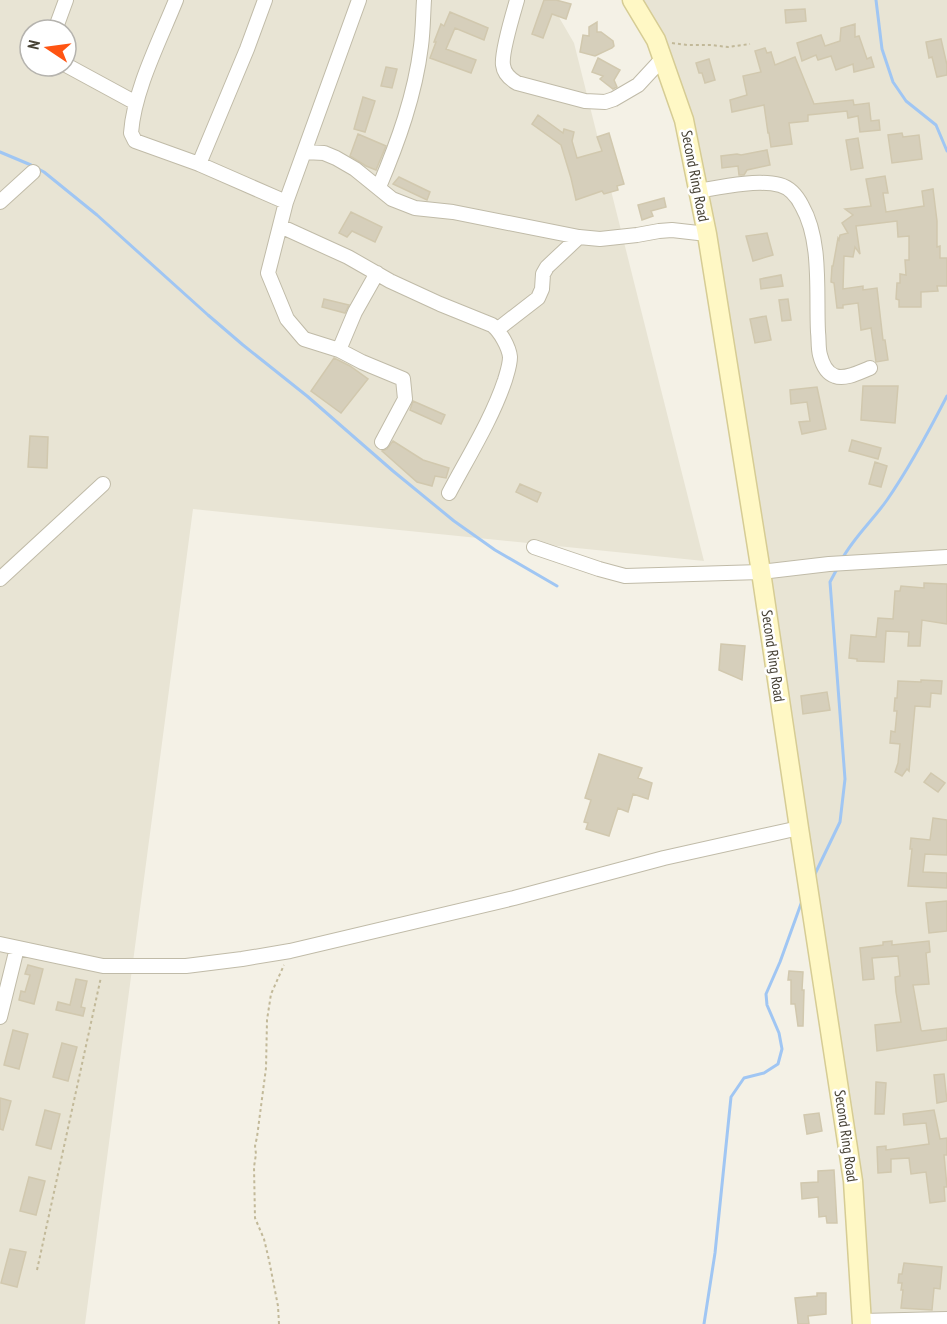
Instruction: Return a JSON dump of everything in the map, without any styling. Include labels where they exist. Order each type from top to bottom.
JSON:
[{"type":"main road","name":"Second Ring Road","points":[[632,0],[657,40],[684,120],[707,234],[761,572],[853,1181],[862,1322]]},
{"type":"street","points":[[59,18],[66,0]]},
{"type":"street","points":[[176,0],[136,103],[131,133],[135,141],[199,164],[286,202]]},
{"type":"street","points":[[199,164],[265,0]]},
{"type":"street","points":[[359,0],[286,202],[268,273],[287,319],[304,339],[339,350],[403,379],[405,399],[382,442]]},
{"type":"street","points":[[379,187],[400,133],[411,95],[421,46],[424,0]]},
{"type":"street","points":[[517,0],[502,65],[510,79],[517,83],[585,102],[605,102],[638,85],[663,58]]},
{"type":"street","points":[[78,72],[136,103]]},
{"type":"street","points":[[304,152],[324,153],[336,158],[355,169],[392,199],[415,208],[453,212],[579,237],[600,239],[672,230],[707,234]]},
{"type":"street","points":[[0,202],[33,172]]},
{"type":"street","points":[[698,191],[731,185],[767,183],[781,185],[792,191],[806,212],[811,225],[816,256],[820,355],[826,371],[834,376],[842,377],[870,368]]},
{"type":"street","points":[[280,226],[348,257],[440,304],[498,329],[510,357],[508,369],[490,414],[449,493]]},
{"type":"street","points":[[498,329],[538,298],[542,289],[543,274],[547,267],[579,237]]},
{"type":"street","points":[[339,350],[354,312],[377,273]]},
{"type":"street","points":[[0,579],[103,484]]},
{"type":"street","points":[[534,547],[625,576],[761,572],[852,562],[947,557]]},
{"type":"street","points":[[0,944],[104,966],[186,966],[242,959],[290,951],[514,898],[664,858],[799,828]]},
{"type":"street","points":[[0,1017],[17,948]]},
{"type":"street","points":[[862,1322],[947,1319]]},
{"type":"path","points":[[657,40],[687,45],[728,47],[750,44]]},
{"type":"path","points":[[279,1324],[269,1260],[264,1239],[255,1218],[254,1167],[266,1068],[268,1011],[271,994],[290,951]]},
{"type":"path","points":[[37,1270],[104,966]]},
{"type":"shaded area","points":[[0,0],[549,0],[574,43],[704,561],[193,509],[85,1324],[0,1324]]},
{"type":"shaded area","points":[[630,0],[947,0],[947,1324],[865,1324],[864,1257],[678,94]]},
{"type":"building","points":[[544,0],[571,4],[566,19],[552,14],[543,38],[532,34]]},
{"type":"building","points":[[805,9],[806,21],[786,23],[785,10]]},
{"type":"building","points":[[450,12],[488,28],[484,40],[455,28],[446,49],[476,60],[471,73],[430,58],[441,24],[444,26]]},
{"type":"building","points":[[597,22],[597,32],[601,32],[613,41],[614,46],[595,56],[580,52],[583,35],[589,36],[589,27]]},
{"type":"building","points":[[855,24],[855,37],[859,36],[867,59],[871,57],[874,67],[854,72],[853,64],[836,70],[831,56],[818,60],[816,55],[802,61],[797,43],[821,35],[825,46],[840,41],[841,28]]},
{"type":"building","points":[[941,39],[947,75],[937,77],[932,57],[929,58],[926,42]]},
{"type":"building","points":[[765,48],[767,53],[771,52],[775,65],[795,57],[814,104],[853,100],[854,105],[869,103],[871,121],[879,120],[880,130],[860,132],[858,116],[848,118],[847,111],[808,115],[808,121],[789,123],[792,144],[771,147],[764,105],[732,112],[730,100],[747,95],[743,76],[761,72],[755,51]]},
{"type":"building","points":[[598,58],[620,70],[614,80],[617,87],[613,89],[600,79],[603,76],[592,72]]},
{"type":"building","points":[[709,59],[715,80],[705,83],[696,63]]},
{"type":"building","points":[[386,67],[397,69],[392,88],[381,86]]},
{"type":"building","points":[[363,97],[375,101],[365,132],[354,129]]},
{"type":"building","points":[[538,115],[563,133],[564,129],[574,132],[572,141],[577,158],[602,151],[597,137],[609,133],[624,184],[617,186],[618,190],[604,194],[602,191],[576,200],[561,145],[532,124]]},
{"type":"building","points":[[902,133],[903,137],[919,135],[922,159],[892,163],[888,135]]},
{"type":"building","points":[[358,134],[386,146],[376,170],[350,156]]},
{"type":"building","points":[[858,138],[863,168],[851,170],[846,140]]},
{"type":"building","points":[[767,150],[770,165],[747,170],[744,175],[739,175],[738,166],[722,168],[721,156]]},
{"type":"building","points":[[885,176],[888,193],[883,193],[886,212],[924,206],[922,191],[933,189],[937,247],[940,246],[940,258],[947,258],[947,286],[937,286],[938,291],[921,292],[921,307],[899,307],[899,300],[896,299],[897,283],[900,283],[900,274],[906,275],[905,260],[909,260],[909,236],[898,237],[897,221],[856,226],[860,254],[855,247],[853,257],[844,256],[843,289],[863,286],[863,290],[877,288],[883,340],[885,340],[888,360],[876,362],[871,328],[861,330],[858,303],[837,308],[834,283],[831,282],[838,238],[839,240],[840,235],[848,233],[842,223],[853,215],[845,209],[871,206],[866,179]]},
{"type":"building","points":[[399,177],[430,192],[427,200],[393,184]]},
{"type":"building","points":[[664,198],[666,207],[651,211],[653,216],[642,220],[638,205]]},
{"type":"building","points":[[351,212],[382,227],[375,242],[352,231],[347,237],[339,233]]},
{"type":"building","points":[[767,233],[773,255],[753,261],[746,236]]},
{"type":"building","points":[[781,275],[783,286],[761,289],[760,279]]},
{"type":"building","points":[[324,299],[349,305],[345,313],[322,307]]},
{"type":"building","points":[[788,299],[791,320],[782,321],[779,300]]},
{"type":"building","points":[[766,316],[771,340],[755,343],[750,319]]},
{"type":"building","points":[[334,358],[368,379],[341,413],[311,391]]},
{"type":"building","points":[[863,386],[898,386],[895,423],[861,420]]},
{"type":"building","points":[[817,387],[826,429],[802,434],[799,422],[810,421],[807,402],[791,404],[790,390]]},
{"type":"building","points":[[413,401],[445,415],[441,424],[410,410]]},
{"type":"building","points":[[30,436],[48,437],[47,468],[28,467]]},
{"type":"building","points":[[852,440],[881,448],[878,459],[849,451]]},
{"type":"building","points":[[393,441],[423,460],[449,468],[446,478],[435,476],[432,486],[417,482],[382,451],[387,449]]},
{"type":"building","points":[[875,462],[887,466],[881,487],[869,484]]},
{"type":"building","points":[[520,484],[541,493],[537,502],[516,492]]},
{"type":"building","points":[[924,583],[947,584],[947,624],[922,620],[920,646],[908,646],[909,632],[886,631],[884,662],[857,661],[857,659],[849,658],[851,635],[876,637],[878,618],[893,619],[895,591],[900,591],[901,586],[924,588]]},
{"type":"building","points":[[721,644],[745,646],[742,680],[719,670]]},
{"type":"building","points":[[921,680],[942,681],[941,694],[931,693],[930,707],[915,706],[909,771],[907,769],[902,776],[895,772],[900,744],[890,743],[891,731],[895,732],[897,711],[894,711],[898,681],[921,682]]},
{"type":"building","points":[[827,692],[830,710],[803,714],[801,696]]},
{"type":"building","points":[[599,754],[642,768],[638,778],[652,783],[648,799],[633,794],[628,812],[618,808],[609,836],[586,829],[588,823],[584,822],[591,800],[585,798]]},
{"type":"building","points":[[931,773],[945,783],[938,792],[924,782]]},
{"type":"building","points":[[933,818],[947,820],[947,855],[925,854],[923,872],[947,873],[947,888],[908,886],[911,838],[930,840]]},
{"type":"building","points":[[947,901],[947,931],[929,933],[926,903]]},
{"type":"building","points":[[892,941],[892,945],[929,941],[930,952],[926,953],[929,984],[913,985],[921,1030],[947,1028],[947,1040],[877,1051],[875,1025],[901,1022],[895,977],[900,976],[898,956],[872,958],[874,979],[863,980],[860,948],[883,945],[883,942]]},
{"type":"building","points":[[28,965],[43,969],[34,1004],[19,1000],[21,991],[25,992],[30,975],[25,974]]},
{"type":"building","points":[[789,971],[803,972],[803,1026],[798,1026],[795,1004],[791,1004]]},
{"type":"building","points":[[76,979],[87,981],[81,1007],[85,1008],[83,1016],[56,1010],[58,1002],[70,1005]]},
{"type":"building","points":[[13,1030],[28,1034],[19,1069],[4,1065]]},
{"type":"building","points":[[62,1043],[77,1047],[68,1081],[53,1077]]},
{"type":"building","points":[[944,1074],[947,1101],[937,1103],[934,1075]]},
{"type":"building","points":[[876,1082],[886,1083],[884,1114],[875,1114]]},
{"type":"building","points":[[0,1098],[11,1101],[3,1130],[0,1129]]},
{"type":"building","points":[[45,1110],[60,1114],[51,1149],[36,1145]]},
{"type":"building","points":[[934,1110],[940,1139],[947,1138],[947,1155],[944,1155],[947,1187],[944,1187],[945,1201],[930,1203],[926,1172],[911,1174],[909,1158],[891,1159],[891,1172],[878,1173],[877,1147],[886,1146],[886,1150],[929,1144],[926,1123],[904,1125],[903,1114]]},
{"type":"building","points":[[819,1113],[822,1131],[807,1134],[804,1115]]},
{"type":"building","points":[[834,1170],[837,1223],[827,1223],[826,1216],[819,1217],[818,1197],[802,1199],[801,1183],[818,1182],[818,1171]]},
{"type":"building","points":[[29,1177],[45,1181],[36,1215],[20,1211]]},
{"type":"building","points":[[10,1249],[26,1252],[17,1287],[1,1283]]},
{"type":"building","points":[[904,1263],[942,1267],[940,1289],[934,1288],[932,1310],[901,1308],[903,1290],[901,1290],[902,1283],[898,1283]]},
{"type":"building","points":[[817,1293],[826,1293],[826,1314],[808,1316],[809,1324],[798,1324],[795,1298],[817,1296]]},
{"type":"waterway","points":[[876,0],[882,49],[893,82],[906,101],[936,125],[947,151]]},
{"type":"waterway","points":[[0,152],[44,172],[97,215],[208,315],[454,521],[495,550],[557,586]]},
{"type":"waterway","points":[[842,559],[895,487],[919,449],[947,396]]},
{"type":"waterway","points":[[814,876],[840,822],[845,779],[830,582],[838,567]]},
{"type":"waterway","points":[[704,1324],[715,1253],[731,1097],[744,1078],[764,1073],[778,1064],[782,1049],[779,1033],[767,1005],[766,994],[802,901]]}]
